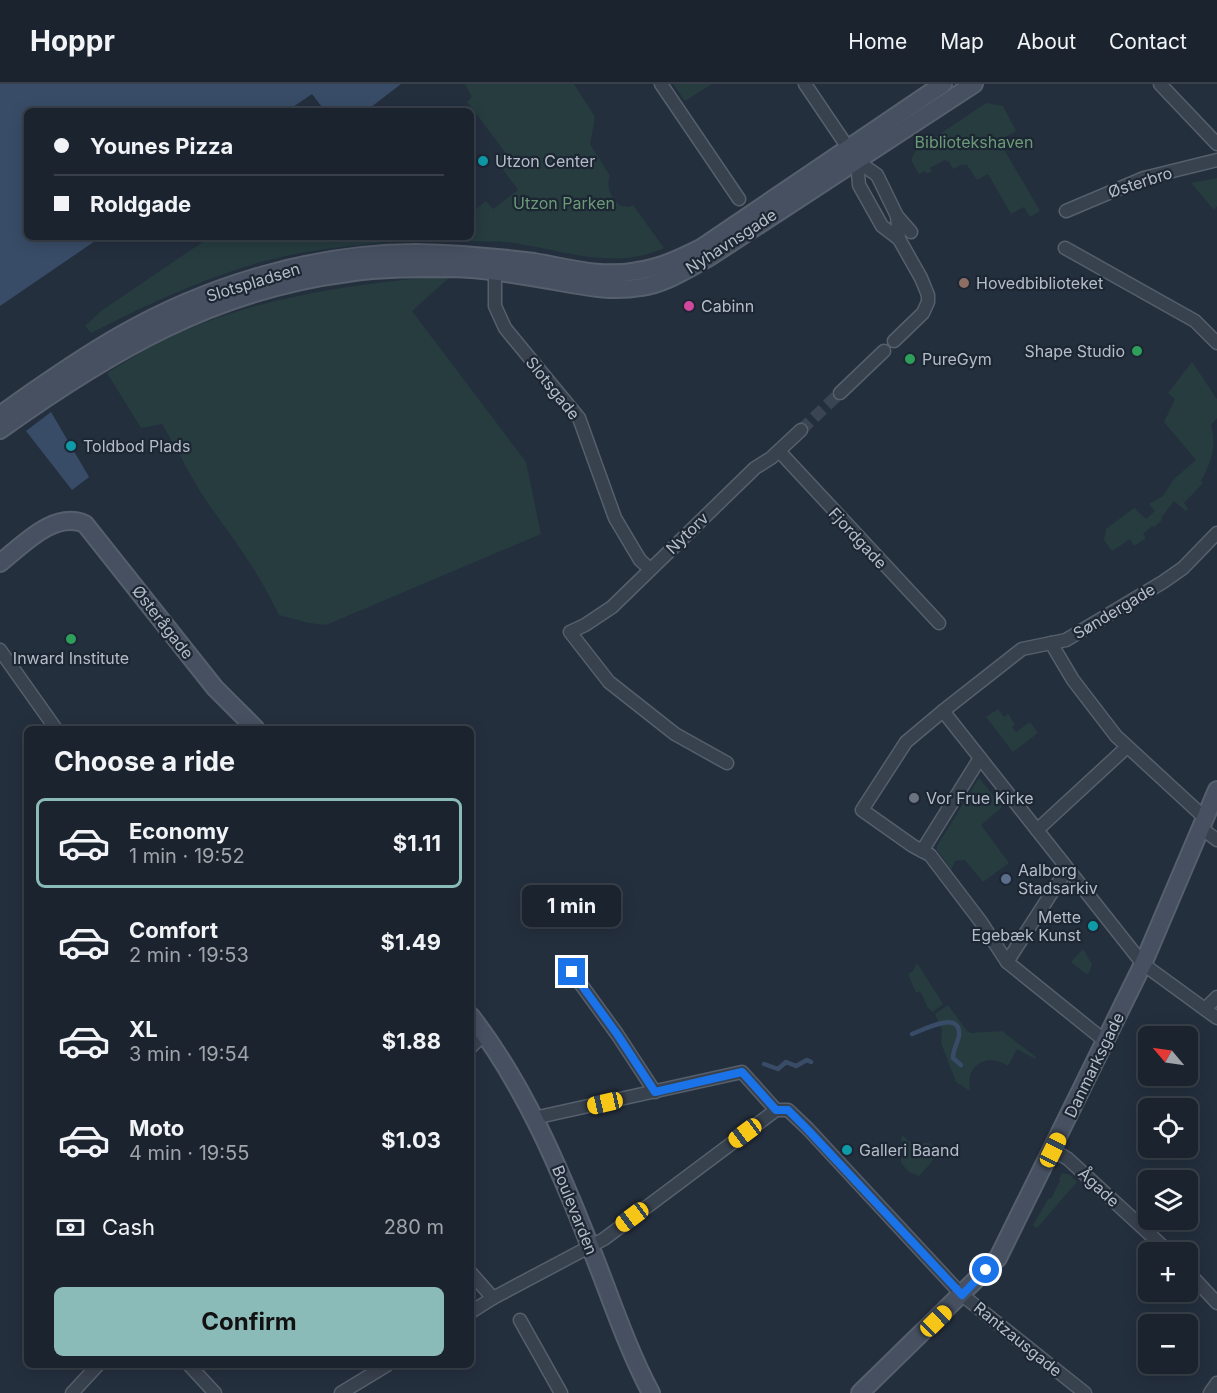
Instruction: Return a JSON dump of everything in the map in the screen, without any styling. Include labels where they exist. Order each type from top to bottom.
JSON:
[{"type":"main road","name":"Nyhavnsgade","points":[[456,261],[495,272],[616,290],[643,287],[678,274],[708,258],[853,154],[943,84]]},
{"type":"main road","name":"Nyhavnsgade","points":[[456,261],[497,257],[599,273],[638,271],[668,263],[701,248],[853,154],[974,84]]},
{"type":"main road","name":"Slotspladsen","points":[[70,374],[177,322],[255,292],[315,278],[456,261]]},
{"type":"main road","points":[[0,416],[70,374]]},
{"type":"main road","points":[[0,430],[70,374]]},
{"type":"main road","name":"Østerågade","points":[[0,564],[37,534],[55,524],[70,520],[81,522],[88,527],[215,688],[253,726]]},
{"type":"main road","name":"Danmarksgade","points":[[860,1393],[998,1258],[1143,964],[1217,790]]},
{"type":"main road","points":[[474,1020],[484,1034]]},
{"type":"main road","name":"Boulevarden","points":[[484,1034],[503,1062],[555,1159],[634,1360],[651,1393]]},
{"type":"street","points":[[1160,84],[1217,144]]},
{"type":"street","points":[[810,86],[853,154],[877,175],[897,216],[911,232]]},
{"type":"street","points":[[663,87],[739,199]]},
{"type":"street","points":[[853,154],[859,185],[882,226],[924,285],[928,302],[919,317],[894,341]]},
{"type":"street","name":"Østerbro","points":[[1066,211],[1144,178],[1217,160]]},
{"type":"street","points":[[893,242],[897,216]]},
{"type":"street","points":[[1065,248],[1195,321],[1217,343]]},
{"type":"street","name":"Slotsgade","points":[[495,272],[495,306],[505,328],[579,418],[615,518],[640,560],[650,569]]},
{"type":"street","points":[[840,393],[884,351]]},
{"type":"street","name":"Nytorv","points":[[727,763],[675,734],[609,682],[570,632],[612,607],[755,468],[779,451],[801,430]]},
{"type":"street","name":"Fjordgade","points":[[779,451],[939,623]]},
{"type":"street","name":"Søndergade","points":[[922,851],[862,810],[906,742],[1022,650],[1066,640],[1163,582],[1183,568],[1217,533]]},
{"type":"street","points":[[1051,643],[1073,680],[1116,736],[1203,823],[1217,840]]},
{"type":"street","points":[[0,650],[54,726]]},
{"type":"street","points":[[943,711],[1143,964],[1217,1018]]},
{"type":"street","points":[[1037,830],[1127,747]]},
{"type":"street","points":[[980,758],[922,851],[930,855],[981,921],[1007,962],[1105,1041]]},
{"type":"street","points":[[1007,962],[1066,869]]},
{"type":"street","points":[[572,972],[655,1092]]},
{"type":"street","points":[[1204,1009],[1217,997]]},
{"type":"street","points":[[474,1044],[484,1034]]},
{"type":"street","points":[[474,1310],[604,1239],[776,1110],[742,1072],[534,1118]]},
{"type":"street","name":"Rantzausgade","points":[[776,1110],[788,1110],[962,1295],[1085,1393]]},
{"type":"street","name":"Ågade","points":[[1053,1150],[1068,1159],[1158,1242]]},
{"type":"street","points":[[474,1276],[493,1298]]},
{"type":"street","points":[[1198,1283],[1217,1303]]},
{"type":"street","points":[[520,1320],[561,1393]]},
{"type":"street","points":[[72,1393],[95,1368]]},
{"type":"street","points":[[192,1368],[215,1393]]},
{"type":"street","points":[[342,1393],[382,1368]]},
{"type":"street","points":[[1210,1393],[1217,1383]]},
{"type":"green space","name":"Utzon Parken","points":[[465,84],[574,84],[595,117],[590,144],[610,176],[608,184],[612,196],[621,206],[633,205],[664,248],[645,255],[605,258],[505,242],[455,240],[474,240],[474,211],[486,201],[493,209],[518,190],[496,160],[505,152],[474,111],[474,108],[467,102],[472,97]]},
{"type":"green space","points":[[673,84],[712,84],[685,101]]},
{"type":"green space","name":"Bibliotekshaven","points":[[986,103],[1003,106],[1016,131],[999,141],[1040,211],[1030,217],[1024,207],[1011,214],[988,174],[977,180],[967,165],[953,169],[945,160],[930,168],[932,171],[927,174],[925,171],[919,174],[911,160],[916,150]]},
{"type":"green space","points":[[1217,178],[1217,206],[1214,210],[1191,183]]},
{"type":"green space","points":[[206,240],[406,240],[315,251],[261,262],[174,293],[91,333],[85,326],[101,311]]},
{"type":"green space","points":[[452,275],[412,311],[526,462],[541,534],[326,625],[279,615],[265,587],[205,499],[162,424],[141,428],[107,373],[151,346],[229,314],[339,288]]},
{"type":"green space","points":[[1192,362],[1217,399],[1217,418],[1211,425],[1214,440],[1212,453],[1201,481],[1203,483],[1184,503],[1188,509],[1186,511],[1174,501],[1161,518],[1162,520],[1143,534],[1146,538],[1134,546],[1130,539],[1112,551],[1104,540],[1106,529],[1134,508],[1146,519],[1155,511],[1149,504],[1163,496],[1174,479],[1196,460],[1164,422],[1175,399],[1168,393]]},
{"type":"green space","points":[[998,709],[1004,717],[1008,714],[1015,725],[1012,727],[1016,732],[1030,722],[1038,733],[1013,752],[986,717]]},
{"type":"green space","points":[[979,778],[1002,807],[981,825],[1009,863],[983,882],[965,860],[955,861],[951,870],[937,850],[937,846]]},
{"type":"green space","points":[[1083,949],[1092,964],[1089,973],[1086,974],[1071,962]]},
{"type":"green space","points":[[917,963],[943,1004],[933,1012],[928,1008],[920,991],[916,993],[908,974],[913,971]]},
{"type":"green space","points":[[948,1005],[967,1031],[971,1033],[1002,1031],[1036,1057],[1035,1059],[1017,1049],[1008,1066],[992,1060],[979,1063],[971,1074],[970,1091],[956,1082],[941,1043],[942,1030],[935,1014]]},
{"type":"green space","points":[[902,1135],[912,1144],[929,1143],[939,1149],[919,1176],[909,1172],[901,1163],[901,1151],[905,1151],[905,1141],[901,1141]]},
{"type":"green space","points":[[1062,1173],[1070,1175],[1077,1182],[1037,1228],[1033,1225],[1049,1198],[1051,1199]]},
{"type":"water","points":[[0,84],[401,84],[370,108],[323,108],[312,94],[291,108],[24,108],[24,240],[97,240],[0,306]]},
{"type":"water","points":[[51,412],[89,477],[72,490],[26,431]]},
{"type":"waterway","points":[[912,1034],[940,1023],[954,1023],[958,1027],[959,1035],[953,1058],[961,1065]]},
{"type":"waterway","points":[[764,1064],[778,1069],[786,1062],[796,1066],[807,1060],[811,1062]]},
{"type":"tunnel","points":[[801,430],[840,393]]},
{"type":"place","name":"Utzon Center","points":[[483,161]]},
{"type":"place","name":"Hovedbiblioteket","points":[[964,283]]},
{"type":"place","name":"Cabinn","points":[[689,306]]},
{"type":"place","name":"Shape Studio","points":[[1137,351]]},
{"type":"place","name":"PureGym","points":[[910,359]]},
{"type":"place","name":"Toldbod Plads","points":[[71,446]]},
{"type":"place","name":"Inward Institute","points":[[71,639]]},
{"type":"place","name":"Vor Frue Kirke","points":[[914,798]]},
{"type":"place","name":"Aalborg Stadsarkiv","points":[[1006,879]]},
{"type":"place","name":"Mette Egebæk Kunst","points":[[1093,926]]},
{"type":"place","name":"Galleri Baand","points":[[847,1150]]},
{"type":"route","points":[[572,972],[655,1092],[742,1072],[776,1110],[788,1110],[808,1130],[962,1295],[986,1270]]}]
